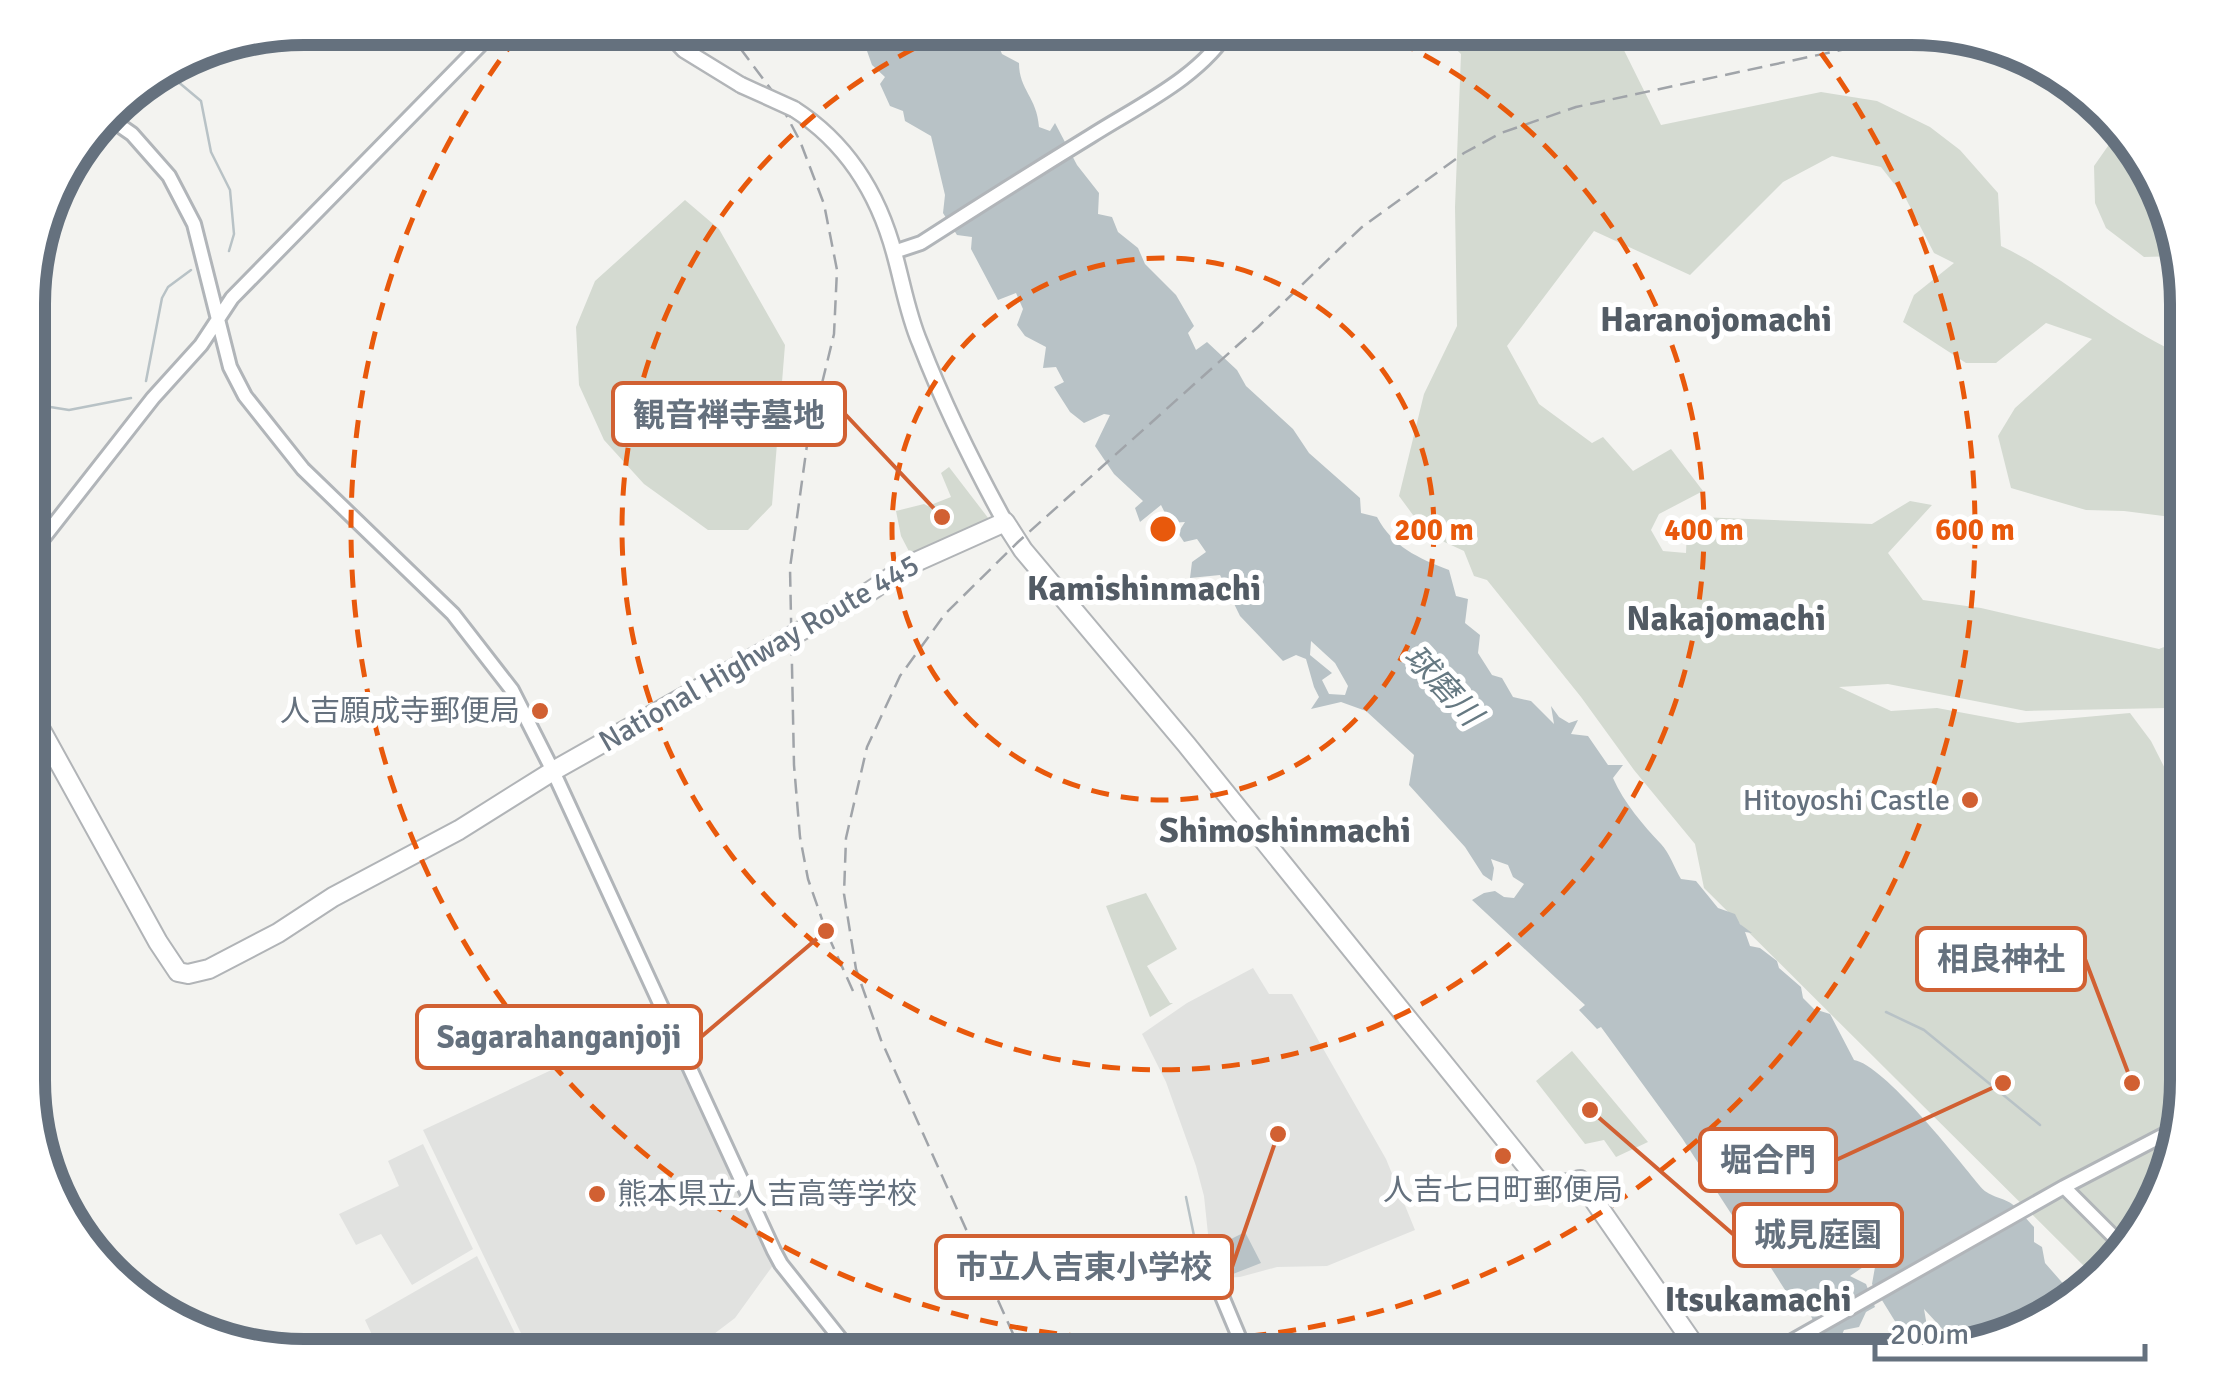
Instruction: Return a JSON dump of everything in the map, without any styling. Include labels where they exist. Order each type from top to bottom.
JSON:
[{"type":"highway","name":"National Highway Route 445","points":[[45,737],[158,942],[178,972],[188,974],[209,969],[278,933],[334,897],[459,830],[554,771],[866,594],[908,566],[1005,522]]},
{"type":"highway","points":[[1005,522],[1023,550],[1218,783],[1545,1189],[1580,1180],[1690,1338]]},
{"type":"main road","points":[[679,45],[740,85],[816,123],[848,156],[874,198],[920,345],[964,447],[1005,522]]},
{"type":"street","points":[[45,536],[232,298],[480,45]]},
{"type":"street","points":[[894,252],[921,243],[1139,105],[1188,72],[1219,45]]},
{"type":"street","points":[[118,124],[132,134],[169,176],[194,224],[230,367],[244,396],[303,469],[453,614],[512,690],[554,771],[774,1251],[840,1339]]},
{"type":"street","points":[[1795,1338],[2164,1135]]},
{"type":"street","points":[[2064,1187],[2115,1238]]},
{"type":"street","points":[[1216,1282],[1240,1338]]},
{"type":"shaded area","points":[[1452,45],[1621,45],[1661,125],[1821,92],[1877,101],[1930,127],[1960,150],[1998,193],[2001,246],[2169,348],[2169,517],[2086,510],[2011,488],[1998,436],[2015,408],[2092,339],[2046,323],[1996,363],[1966,363],[1903,322],[1914,295],[1954,263],[1934,253],[1906,199],[1881,167],[1832,156],[1783,182],[1690,275],[1594,231],[1507,346],[1539,404],[1592,443],[1603,437],[1633,471],[1671,449],[1703,491],[1659,514],[1651,530],[1663,551],[1686,553],[1687,527],[1699,517],[1872,524],[1910,501],[1932,505],[1888,553],[1923,600],[1981,608],[2159,649],[2169,645],[2169,710],[2026,711],[1888,684],[1839,687],[1891,711],[1937,708],[2018,723],[2130,713],[2151,741],[2169,776],[2169,1097],[2165,1131],[2143,1195],[2106,1251],[2087,1270],[1704,888],[1695,844],[1581,697],[1487,580],[1474,576],[1464,551],[1427,534],[1399,496],[1424,394],[1457,326],[1455,207],[1461,54]]},
{"type":"shaded area","points":[[2112,141],[2143,189],[2165,256],[2144,257],[2106,228],[2095,203],[2094,166]]},
{"type":"shaded area","points":[[685,200],[719,229],[785,345],[772,505],[748,530],[708,530],[644,484],[604,440],[579,385],[576,327],[595,281]]},
{"type":"shaded area","points":[[949,467],[992,523],[913,559],[901,536],[896,511],[928,506],[951,497],[941,473]]},
{"type":"shaded area","points":[[1146,893],[1177,949],[1147,966],[1173,1003],[1150,1017],[1106,906]]},
{"type":"shaded area","points":[[1253,968],[1269,994],[1292,994],[1386,1159],[1415,1230],[1327,1266],[1277,1267],[1222,1278],[1216,1276],[1210,1253],[1204,1196],[1196,1166],[1166,1082],[1142,1034],[1187,1003]]},
{"type":"shaded area","name":"熊本県立人吉高等学校","points":[[661,1019],[774,1264],[735,1318],[708,1339],[524,1339],[423,1130]]},
{"type":"shaded area","points":[[1572,1051],[1648,1142],[1616,1157],[1604,1140],[1585,1144],[1536,1081]]},
{"type":"shaded area","points":[[423,1144],[473,1249],[412,1285],[381,1234],[356,1245],[339,1214],[399,1186],[388,1161]]},
{"type":"shaded area","points":[[477,1256],[518,1339],[374,1339],[365,1320]]},
{"type":"water","name":"球磨川","points":[[865,45],[998,45],[1002,54],[1019,63],[1039,127],[1050,131],[1055,123],[1077,165],[1099,193],[1098,214],[1112,217],[1118,232],[1138,248],[1145,264],[1176,295],[1194,326],[1188,333],[1196,350],[1207,342],[1237,370],[1246,386],[1293,429],[1309,453],[1360,498],[1361,513],[1377,517],[1407,550],[1449,570],[1456,596],[1468,599],[1465,623],[1480,635],[1478,653],[1492,675],[1502,678],[1513,697],[1531,701],[1554,724],[1551,706],[1569,723],[1578,720],[1571,734],[1588,736],[1608,765],[1623,765],[1613,778],[1617,787],[1664,847],[1681,879],[1696,881],[1718,908],[1735,914],[1752,933],[1745,932],[1750,946],[1760,948],[1777,961],[1779,968],[1801,987],[1803,998],[1814,1009],[1830,1014],[1854,1060],[1901,1095],[1983,1189],[2012,1204],[2034,1227],[2034,1242],[2042,1247],[2045,1263],[2066,1287],[2010,1319],[1962,1334],[1948,1336],[1924,1309],[1929,1338],[1899,1338],[1895,1333],[1901,1331],[1872,1284],[1875,1267],[1869,1263],[1850,1276],[1866,1284],[1875,1307],[1866,1312],[1859,1327],[1844,1330],[1841,1338],[1817,1338],[1811,1316],[1794,1304],[1682,1138],[1601,1027],[1597,1029],[1579,1010],[1585,1005],[1472,900],[1495,891],[1514,898],[1524,884],[1513,877],[1508,865],[1491,859],[1492,881],[1483,875],[1465,847],[1409,785],[1414,755],[1366,711],[1341,702],[1311,709],[1319,697],[1306,659],[1296,655],[1283,661],[1240,616],[1220,575],[1190,578],[1192,562],[1206,552],[1197,539],[1184,542],[1178,533],[1185,522],[1170,523],[1161,505],[1140,522],[1135,508],[1143,501],[1114,474],[1095,446],[1110,415],[1084,423],[1070,412],[1054,387],[1064,382],[1056,367],[1043,368],[1046,347],[1025,336],[1017,325],[1023,309],[1016,293],[998,300],[971,249],[972,237],[957,235],[943,213],[945,195],[931,136],[905,121],[903,111],[890,106],[880,84],[885,77],[872,65]],"holes":[[[1311,641],[1335,663],[1348,686],[1345,695],[1329,694],[1322,680],[1332,673],[1310,655]]]},
{"type":"water","points":[[1245,1232],[1261,1263],[1233,1274],[1223,1254],[1231,1249],[1227,1241]]},
{"type":"waterway","points":[[175,79],[201,101],[211,152],[230,190],[234,234],[229,251]]},
{"type":"waterway","points":[[146,381],[162,298],[168,287],[191,270]]},
{"type":"waterway","points":[[45,406],[69,410],[131,398]]},
{"type":"waterway","points":[[1886,1012],[1924,1030],[2040,1125]]},
{"type":"waterway","points":[[1186,1197],[1198,1255]]},
{"type":"railway","points":[[738,45],[776,96],[800,141],[824,204],[837,270],[834,334],[807,445],[790,568],[794,765],[808,879],[853,991]]},
{"type":"railway","points":[[1015,1339],[881,1040],[856,969],[844,894],[846,838],[867,747],[900,676],[945,614],[1018,542],[1258,327],[1362,227],[1464,153],[1501,133],[1576,107],[1865,45]]},
{"type":"place","name":"観音禅寺墓地","points":[[942,517]]},
{"type":"place","name":"人吉願成寺郵便局","points":[[540,711]]},
{"type":"place","name":"Hitoyoshi Castle","points":[[1970,800]]},
{"type":"place","name":"Sagarahanganjoji","points":[[826,931]]},
{"type":"place","name":"堀合門","points":[[2003,1083]]},
{"type":"place","name":"相良神社","points":[[2132,1083]]},
{"type":"place","name":"城見庭園","points":[[1590,1110]]},
{"type":"place","name":"市立人吉東小学校","points":[[1278,1134]]},
{"type":"place","name":"人吉七日町郵便局","points":[[1503,1156]]},
{"type":"place","name":"熊本県立人吉高等学校","points":[[597,1194]]},
{"type":"district","name":"Haranojomachi","points":[[1716,319]]},
{"type":"district","name":"Kamishinmachi","points":[[1144,588]]},
{"type":"district","name":"Nakajomachi","points":[[1726,618]]},
{"type":"district","name":"Shimoshinmachi","points":[[1285,830]]},
{"type":"district","name":"Itsukamachi","points":[[1758,1299]]}]
